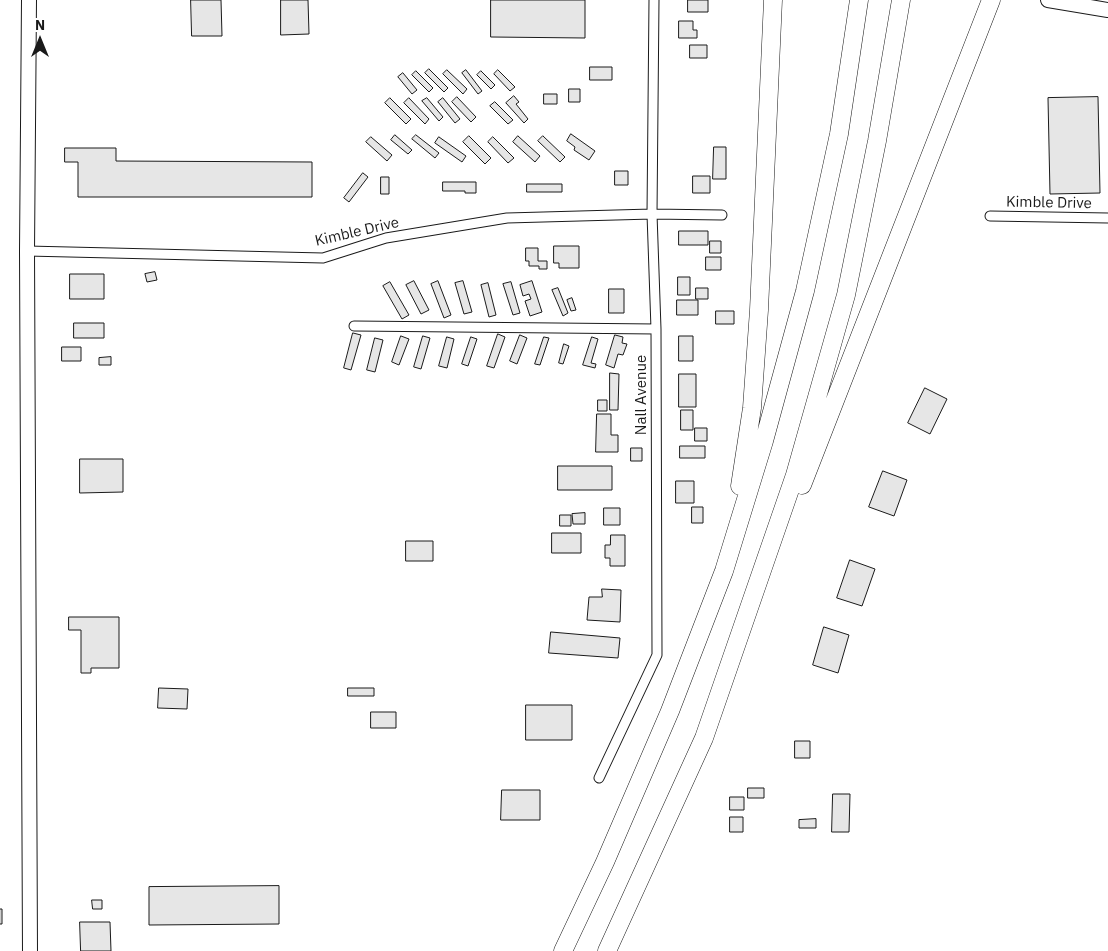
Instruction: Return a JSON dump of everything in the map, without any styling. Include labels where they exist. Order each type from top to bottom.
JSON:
[{"type":"highway","points":[[670,711],[742,479],[752,408],[760,310],[773,0]]},
{"type":"highway","points":[[563,951],[605,862],[670,711],[724,571],[764,441],[805,291],[839,134],[859,0]]},
{"type":"highway","points":[[607,951],[704,738],[780,524],[846,295],[877,141],[901,0]]},
{"type":"highway","points":[[780,524],[798,496],[820,443],[991,0]]},
{"type":"main road","points":[[29,0],[27,251],[30,951]]},
{"type":"main road","points":[[1048,0],[1108,10]]},
{"type":"street","name":"Nall Avenue","points":[[599,778],[657,655],[656,329],[652,214],[654,0]]},
{"type":"street","name":"Kimble Drive","points":[[27,251],[323,258],[386,238],[507,218],[652,214],[722,215]]},
{"type":"street","name":"Kimble Drive","points":[[990,216],[1108,218]]},
{"type":"street","points":[[354,326],[656,329]]},
{"type":"building","points":[[191,0],[221,0],[222,36],[192,36]]},
{"type":"building","points":[[281,0],[308,0],[309,34],[281,35]]},
{"type":"building","points":[[491,0],[585,0],[585,38],[491,37]]},
{"type":"building","points":[[688,0],[708,0],[708,12],[688,12]]},
{"type":"building","points":[[679,21],[693,21],[693,30],[697,30],[697,38],[679,38]]},
{"type":"building","points":[[690,45],[707,45],[707,58],[690,58]]},
{"type":"building","points":[[590,67],[612,67],[612,80],[590,80]]},
{"type":"building","points":[[429,69],[448,88],[444,92],[425,73]]},
{"type":"building","points":[[447,70],[467,89],[463,94],[443,74]]},
{"type":"building","points":[[466,70],[482,91],[478,94],[462,73]]},
{"type":"building","points":[[498,70],[515,87],[510,91],[494,74]]},
{"type":"building","points":[[416,71],[433,88],[429,92],[412,75]]},
{"type":"building","points":[[481,71],[495,85],[491,89],[477,75]]},
{"type":"building","points":[[403,73],[417,90],[412,94],[398,77]]},
{"type":"building","points":[[569,89],[580,89],[580,102],[569,102]]},
{"type":"building","points":[[544,94],[557,94],[557,104],[544,104]]},
{"type":"building","points":[[514,96],[519,102],[516,104],[528,119],[524,123],[506,103]]},
{"type":"building","points":[[457,97],[476,117],[471,122],[452,102]]},
{"type":"building","points":[[1098,97],[1100,193],[1050,194],[1048,98]]},
{"type":"building","points":[[390,98],[411,119],[406,124],[385,103]]},
{"type":"building","points":[[409,98],[429,119],[425,124],[404,103]]},
{"type":"building","points":[[427,98],[443,117],[439,121],[422,101]]},
{"type":"building","points":[[443,98],[460,119],[455,123],[438,102]]},
{"type":"building","points":[[495,102],[513,120],[508,124],[490,106]]},
{"type":"building","points":[[571,134],[595,151],[589,160],[574,150],[575,147],[567,141]]},
{"type":"building","points":[[395,135],[412,150],[408,154],[391,140]]},
{"type":"building","points":[[416,135],[439,153],[435,158],[412,139]]},
{"type":"building","points":[[469,136],[491,158],[485,164],[463,142]]},
{"type":"building","points":[[518,136],[540,156],[535,162],[513,142]]},
{"type":"building","points":[[543,136],[565,157],[560,162],[538,141]]},
{"type":"building","points":[[371,137],[392,155],[387,161],[366,142]]},
{"type":"building","points":[[439,137],[466,156],[462,162],[435,143]]},
{"type":"building","points":[[493,137],[514,158],[508,163],[488,142]]},
{"type":"building","points":[[714,147],[726,147],[726,179],[713,179]]},
{"type":"building","points":[[65,148],[116,148],[116,161],[312,162],[312,197],[78,197],[78,162],[65,162]]},
{"type":"building","points":[[615,171],[628,171],[628,185],[615,185]]},
{"type":"building","points":[[363,173],[368,177],[349,202],[344,198]]},
{"type":"building","points":[[693,176],[710,176],[710,193],[693,193]]},
{"type":"building","points":[[381,177],[389,177],[389,194],[381,194]]},
{"type":"building","points":[[443,182],[476,182],[476,193],[443,191]]},
{"type":"building","points":[[527,184],[562,184],[562,192],[527,192]]},
{"type":"building","points":[[679,231],[708,231],[708,245],[679,245]]},
{"type":"building","points":[[710,241],[721,241],[721,253],[710,253]]},
{"type":"building","points":[[554,246],[579,246],[579,268],[559,268],[559,263],[554,263]]},
{"type":"building","points":[[526,248],[538,248],[538,261],[547,261],[547,269],[539,269],[539,266],[529,266],[529,261],[526,261]]},
{"type":"building","points":[[706,257],[721,257],[721,270],[706,270]]},
{"type":"building","points":[[155,272],[157,280],[147,282],[145,274]]},
{"type":"building","points":[[70,274],[104,274],[104,299],[70,299]]},
{"type":"building","points":[[678,277],[690,277],[690,295],[678,295]]},
{"type":"building","points":[[414,281],[429,310],[421,314],[406,285]]},
{"type":"building","points":[[438,281],[451,315],[444,318],[431,284]]},
{"type":"building","points":[[463,281],[472,312],[464,314],[455,283]]},
{"type":"building","points":[[532,281],[542,312],[530,316],[525,301],[531,299],[529,294],[523,296],[520,285]]},
{"type":"building","points":[[390,282],[409,315],[402,319],[383,286]]},
{"type":"building","points":[[511,282],[520,313],[513,315],[503,284]]},
{"type":"building","points":[[488,283],[496,315],[489,317],[481,285]]},
{"type":"building","points":[[558,288],[568,313],[563,316],[552,290]]},
{"type":"building","points":[[696,288],[708,288],[708,299],[696,299]]},
{"type":"building","points":[[609,289],[624,289],[624,313],[609,313]]},
{"type":"building","points":[[572,298],[576,310],[571,311],[567,300]]},
{"type":"building","points":[[677,300],[698,300],[698,315],[677,315]]},
{"type":"building","points":[[716,311],[734,311],[734,324],[716,324]]},
{"type":"building","points":[[74,323],[104,323],[104,338],[74,338]]},
{"type":"building","points":[[353,333],[361,335],[351,370],[344,368]]},
{"type":"building","points":[[498,334],[505,337],[494,368],[487,366]]},
{"type":"building","points":[[520,335],[527,338],[517,364],[510,361]]},
{"type":"building","points":[[615,335],[623,337],[622,343],[627,344],[623,355],[618,354],[614,368],[606,365]]},
{"type":"building","points":[[401,336],[409,339],[399,365],[392,362]]},
{"type":"building","points":[[423,336],[430,338],[421,369],[414,367]]},
{"type":"building","points":[[679,336],[693,336],[693,361],[679,361]]},
{"type":"building","points":[[447,337],[454,339],[447,368],[439,366]]},
{"type":"building","points":[[471,337],[477,339],[468,366],[462,364]]},
{"type":"building","points":[[544,337],[549,338],[540,365],[535,364]]},
{"type":"building","points":[[592,337],[598,339],[591,363],[596,364],[595,368],[583,365]]},
{"type":"building","points":[[375,338],[383,340],[375,372],[367,370]]},
{"type":"building","points":[[564,344],[569,346],[563,364],[559,363]]},
{"type":"building","points":[[62,347],[81,347],[81,361],[62,361]]},
{"type":"building","points":[[111,357],[111,365],[99,365],[99,358]]},
{"type":"building","points":[[610,373],[619,374],[618,410],[610,410]]},
{"type":"building","points":[[679,374],[696,374],[696,407],[679,407]]},
{"type":"building","points":[[925,388],[947,399],[930,434],[908,423]]},
{"type":"building","points":[[598,400],[607,400],[607,411],[598,411]]},
{"type":"building","points":[[681,410],[693,410],[693,430],[681,430]]},
{"type":"building","points":[[597,414],[611,414],[611,435],[618,435],[618,452],[596,452]]},
{"type":"building","points":[[695,428],[707,428],[707,441],[695,441]]},
{"type":"building","points":[[680,446],[705,446],[705,458],[680,458]]},
{"type":"building","points":[[631,448],[642,448],[642,461],[631,461]]},
{"type":"building","points":[[80,459],[123,459],[123,492],[80,493]]},
{"type":"building","points":[[558,466],[612,466],[612,490],[558,490]]},
{"type":"building","points":[[883,471],[907,480],[894,516],[869,507]]},
{"type":"building","points":[[676,481],[694,481],[694,503],[676,503]]},
{"type":"building","points":[[692,507],[703,507],[703,523],[692,523]]},
{"type":"building","points":[[604,508],[620,508],[620,525],[604,525]]},
{"type":"building","points":[[585,513],[585,524],[573,524],[572,514]]},
{"type":"building","points":[[560,515],[571,515],[571,526],[560,526]]},
{"type":"building","points":[[552,533],[581,533],[581,553],[552,553]]},
{"type":"building","points":[[611,535],[625,535],[625,566],[610,566],[610,558],[605,558],[605,545],[610,545]]},
{"type":"building","points":[[406,541],[433,541],[433,561],[406,561]]},
{"type":"building","points":[[850,560],[875,569],[862,606],[837,598]]},
{"type":"building","points":[[602,589],[621,590],[620,622],[587,620],[589,597],[602,597]]},
{"type":"building","points":[[69,617],[119,617],[119,668],[91,668],[91,673],[81,673],[81,630],[69,630]]},
{"type":"building","points":[[824,627],[849,635],[838,673],[813,665]]},
{"type":"building","points":[[551,632],[620,638],[618,658],[549,653]]},
{"type":"building","points":[[159,688],[188,689],[187,709],[158,708]]},
{"type":"building","points":[[348,688],[374,688],[374,696],[348,696]]},
{"type":"building","points":[[526,705],[572,705],[572,740],[526,740]]},
{"type":"building","points":[[371,712],[396,712],[396,728],[371,728]]},
{"type":"building","points":[[795,741],[810,741],[810,758],[795,758]]},
{"type":"building","points":[[748,788],[764,788],[764,798],[748,798]]},
{"type":"building","points":[[502,790],[540,790],[540,820],[501,820]]},
{"type":"building","points":[[833,794],[850,794],[849,832],[832,832]]},
{"type":"building","points":[[730,797],[744,797],[744,810],[730,810]]},
{"type":"building","points":[[730,817],[743,817],[743,832],[730,832]]},
{"type":"building","points":[[816,819],[816,828],[799,828],[799,820]]},
{"type":"building","points":[[279,886],[279,924],[149,925],[149,887]]},
{"type":"building","points":[[92,900],[102,900],[102,909],[93,909]]},
{"type":"building","points":[[0,909],[2,909],[2,924],[0,924]]},
{"type":"building","points":[[80,922],[110,922],[111,951],[81,951]]}]
